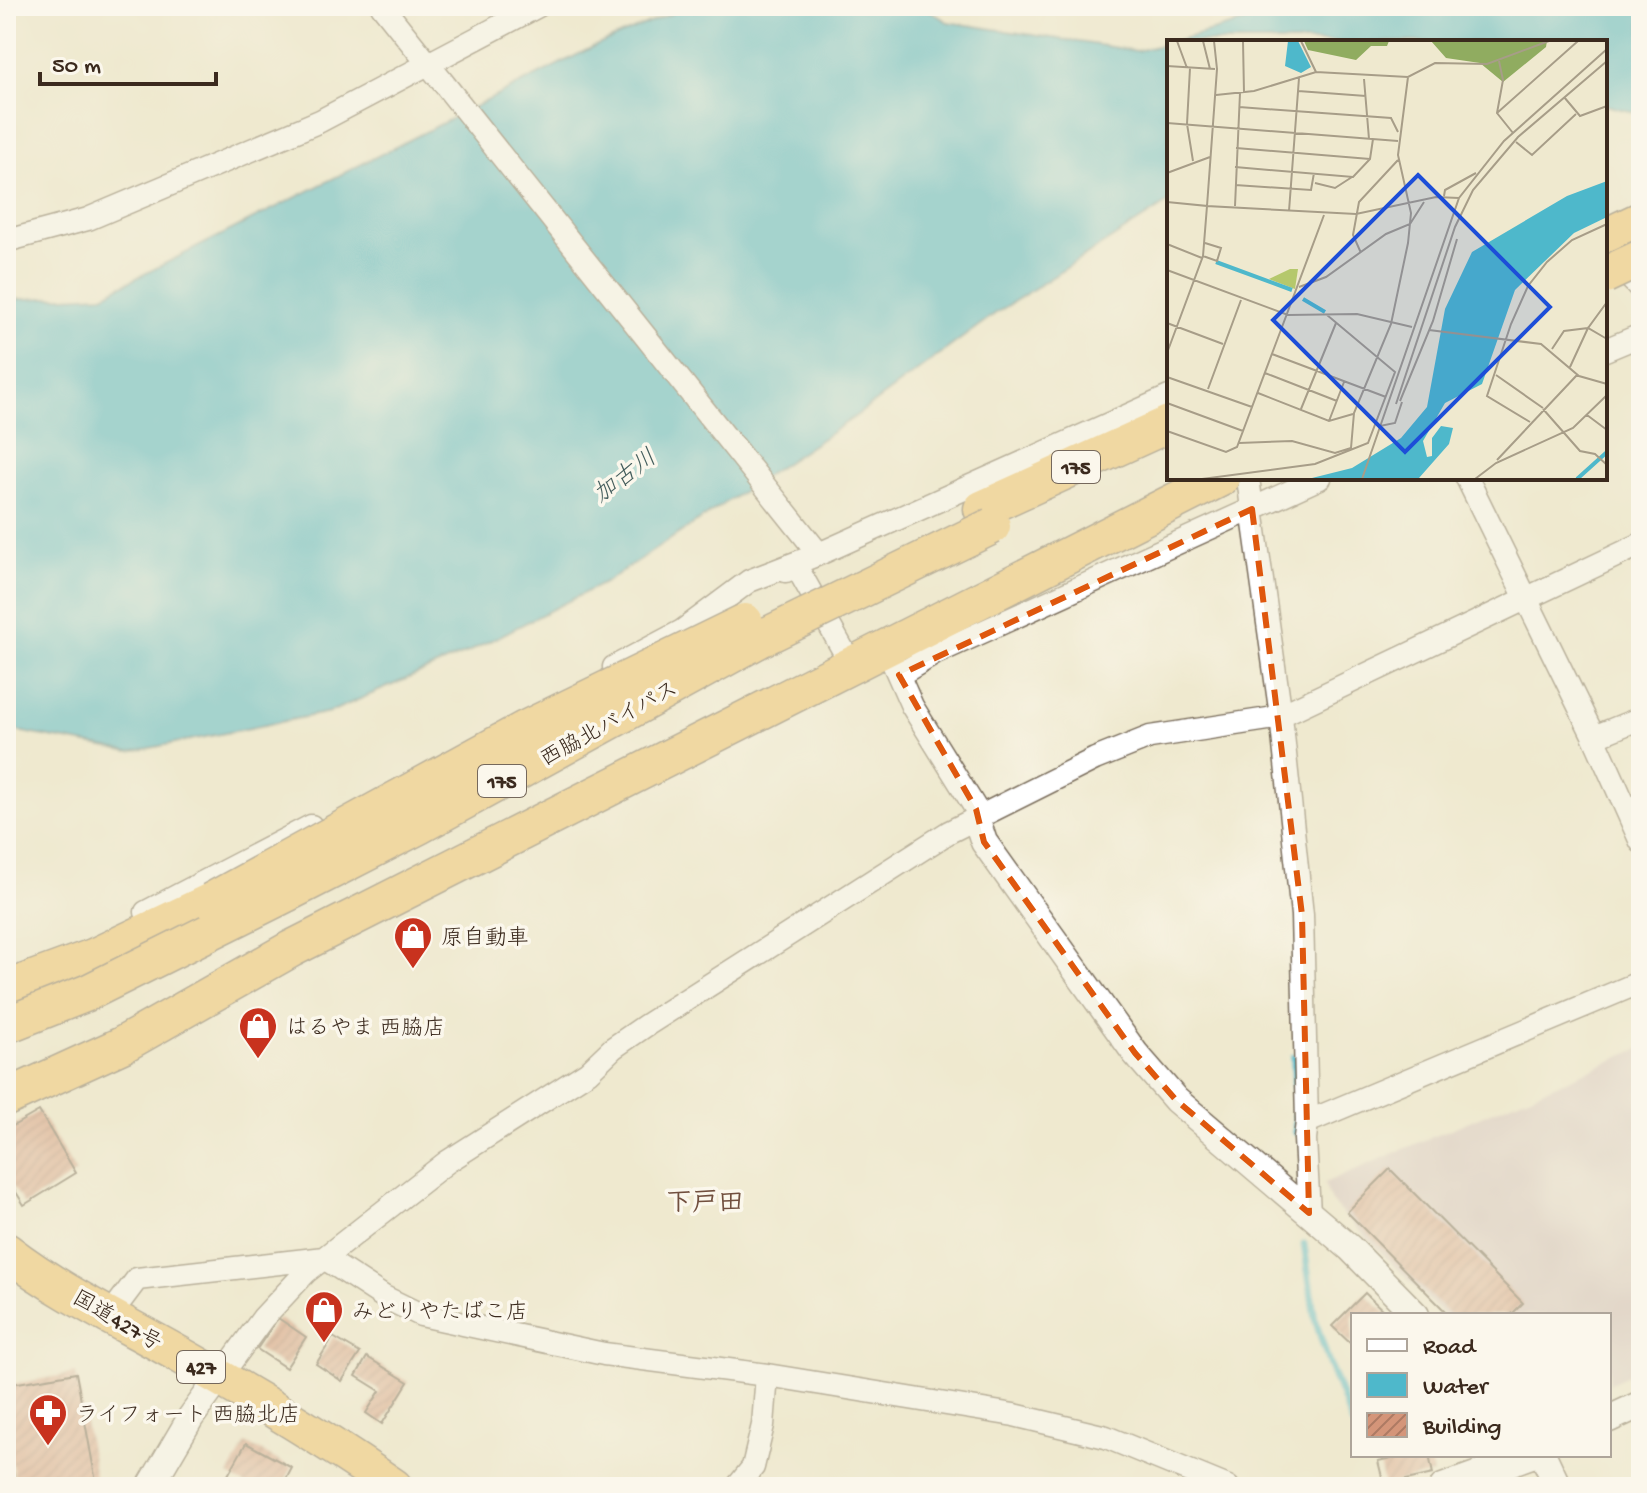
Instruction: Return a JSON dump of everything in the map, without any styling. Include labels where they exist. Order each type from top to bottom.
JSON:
[{"type":"highway","points":[[1607,236],[1641,220]]},
{"type":"highway","points":[[1607,274],[1641,258]]},
{"type":"highway","name":"175","points":[[22,984],[93,957],[211,901],[523,730],[987,518],[1167,425]]},
{"type":"highway","name":"西脇北バイパス","points":[[6,1025],[87,993],[419,826],[987,518],[1167,444]]},
{"type":"highway","name":"175","points":[[6,1098],[122,1045],[291,949],[851,664],[892,661],[1235,482]]},
{"type":"highway","name":"国道427号","points":[[6,1251],[23,1264],[220,1377],[394,1487]]},
{"type":"street","points":[[382,6],[819,554]]},
{"type":"street","points":[[6,241],[88,219],[320,121],[538,6]]},
{"type":"street","points":[[1607,255],[1641,289]]},
{"type":"street","points":[[1607,349],[1641,335]]},
{"type":"street","points":[[146,912],[682,631],[749,581],[819,554],[1167,398]]},
{"type":"street","points":[[1316,480],[934,654],[892,661],[912,706],[976,809],[984,842],[1135,1053],[1176,1100],[1350,1248],[1414,1313]]},
{"type":"street","points":[[1468,480],[1594,737],[1641,842]]},
{"type":"street","points":[[1235,482],[1252,509],[1274,718],[1302,915],[1309,1213]]},
{"type":"street","points":[[150,1487],[191,1417],[220,1377],[263,1318],[306,1272],[447,1162],[588,1072],[613,1048],[645,1026],[924,847],[1095,759],[1150,737],[1274,718],[1641,544]]},
{"type":"street","points":[[795,564],[851,664]]},
{"type":"street","points":[[22,984],[145,955],[194,935],[239,911],[686,660],[705,646],[746,602],[795,564]]},
{"type":"street","points":[[1594,737],[1641,718]]},
{"type":"street","points":[[1307,1122],[1641,982]]},
{"type":"street","points":[[110,1315],[137,1279],[324,1258],[384,1297],[421,1315],[604,1354],[767,1375],[1030,1419],[1106,1437],[1228,1487]]},
{"type":"street","points":[[737,1487],[753,1467],[763,1425],[767,1375]]},
{"type":"street","points":[[1611,1418],[1641,1404]]},
{"type":"street","points":[[1443,1487],[1526,1457]]},
{"type":"street","points":[[1544,1457],[1558,1487]]},
{"type":"highlighted area","points":[[1252,509],[1302,915],[1309,1213],[1176,1100],[1135,1053],[984,842],[976,809],[899,675]]},
{"type":"shaded area","points":[[1641,1048],[1641,1369],[1611,1383],[1611,1313],[1441,1313],[1331,1202],[1324,1183]]},
{"type":"water","name":"加古川","points":[[689,6],[922,6],[948,22],[1137,51],[1167,44],[1167,203],[996,313],[856,416],[606,582],[464,654],[330,712],[130,752],[6,729],[6,300],[103,295],[593,47]]},
{"type":"water","points":[[1304,6],[1641,6],[1641,114],[1607,106],[1607,40],[1178,40]]},
{"type":"building","points":[[39,1111],[76,1173],[24,1205],[6,1176],[6,1130]]},
{"type":"building","points":[[1390,1169],[1523,1303],[1513,1313],[1447,1313],[1347,1212]]},
{"type":"building","points":[[1365,1293],[1386,1313],[1351,1313],[1351,1344],[1332,1326]]},
{"type":"building","points":[[278,1318],[306,1337],[286,1368],[257,1349]]},
{"type":"building","points":[[333,1337],[360,1353],[342,1381],[316,1364]]},
{"type":"building","points":[[367,1357],[408,1382],[382,1424],[366,1413],[380,1391],[356,1376]]},
{"type":"building","points":[[76,1373],[97,1487],[16,1487],[6,1434],[6,1385]]},
{"type":"building","points":[[246,1443],[292,1468],[282,1487],[250,1487],[228,1475]]},
{"type":"building","points":[[1397,1457],[1429,1457],[1433,1474],[1384,1485],[1378,1461]]},
{"type":"waterway","points":[[1294,1057],[1296,1132]]},
{"type":"waterway","points":[[1304,1244],[1315,1319],[1351,1420]]},
{"type":"place","name":"原自動車","points":[[413,970]]},
{"type":"place","name":"はるやま 西脇店","points":[[258,1060]]},
{"type":"place","name":"みどりやたばこ店","points":[[324,1344]]},
{"type":"place","name":"ライフォート 西脇北店","points":[[48,1447]]},
{"type":"district","name":"下戸田","points":[[705,1201]]}]
